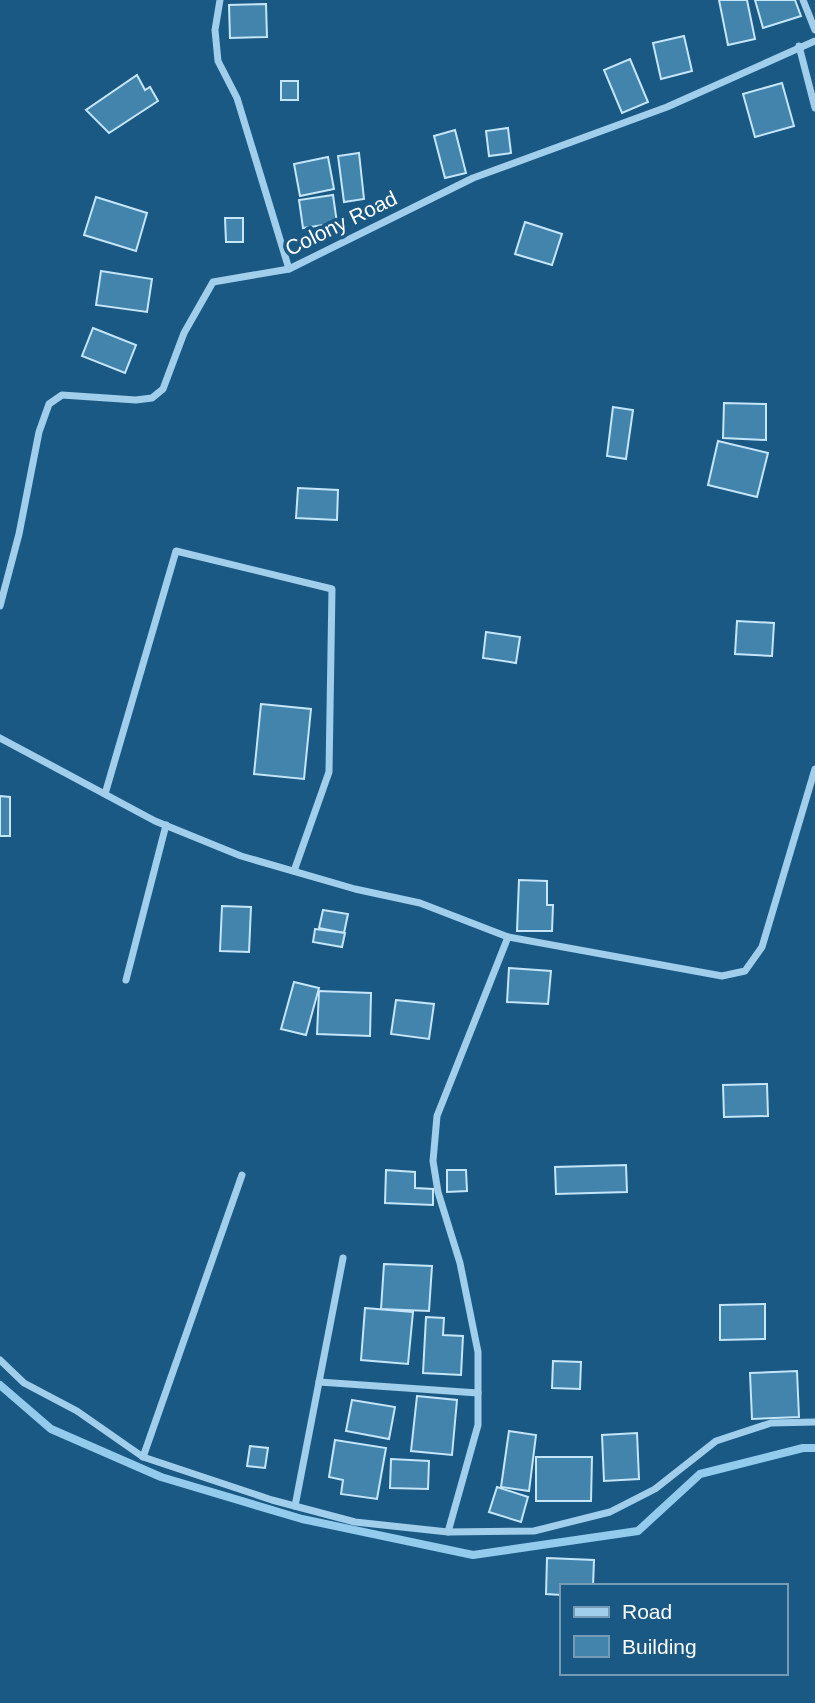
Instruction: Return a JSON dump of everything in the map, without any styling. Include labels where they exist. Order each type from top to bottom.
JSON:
[{"type":"street","points":[[220,0],[215,30],[218,61],[237,98],[289,269]]},
{"type":"street","points":[[803,0],[815,30]]},
{"type":"street","name":"Colony Road","points":[[0,607],[19,534],[39,432],[50,404],[62,395],[136,400],[152,398],[163,389],[184,333],[213,282],[289,269],[473,178],[667,107],[815,41]]},
{"type":"street","points":[[799,46],[815,108]]},
{"type":"street","points":[[105,794],[176,551],[332,589],[329,772],[293,871]]},
{"type":"street","points":[[0,738],[166,825],[242,856],[355,889],[420,903],[508,937],[722,976],[745,971],[762,947],[815,769]]},
{"type":"street","points":[[126,980],[166,825]]},
{"type":"street","points":[[448,1532],[478,1425],[478,1352],[460,1263],[438,1192],[433,1161],[437,1116],[508,937]]},
{"type":"street","points":[[143,1457],[242,1175]]},
{"type":"street","points":[[295,1506],[343,1258]]},
{"type":"street","points":[[0,1360],[24,1383],[77,1411],[143,1457],[295,1506],[355,1522],[448,1532],[534,1531],[610,1512],[655,1489],[716,1441],[771,1423],[815,1422]]},
{"type":"street","points":[[319,1382],[478,1394]]},
{"type":"building","points":[[719,0],[747,0],[755,39],[728,45]]},
{"type":"building","points":[[755,0],[795,0],[801,16],[763,28]]},
{"type":"building","points":[[266,4],[267,37],[230,38],[229,5]]},
{"type":"building","points":[[684,36],[692,71],[661,79],[653,43]]},
{"type":"building","points":[[630,59],[648,102],[622,113],[604,70]]},
{"type":"building","points":[[137,75],[145,90],[150,87],[158,101],[109,133],[86,110]]},
{"type":"building","points":[[281,81],[298,81],[298,100],[281,100]]},
{"type":"building","points":[[782,83],[794,126],[755,137],[743,94]]},
{"type":"building","points":[[508,128],[511,153],[489,156],[486,131]]},
{"type":"building","points":[[455,130],[466,173],[445,178],[434,136]]},
{"type":"building","points":[[359,153],[364,199],[344,202],[338,156]]},
{"type":"building","points":[[328,157],[334,189],[300,196],[294,164]]},
{"type":"building","points":[[333,195],[337,223],[303,228],[299,200]]},
{"type":"building","points":[[96,197],[147,213],[136,251],[84,235]]},
{"type":"building","points":[[225,218],[243,218],[243,242],[226,242]]},
{"type":"building","points":[[525,222],[562,234],[552,265],[515,254]]},
{"type":"building","points":[[101,271],[152,279],[147,312],[96,305]]},
{"type":"building","points":[[93,328],[136,345],[125,373],[82,356]]},
{"type":"building","points":[[724,403],[766,404],[766,440],[723,438]]},
{"type":"building","points":[[613,407],[633,410],[626,459],[607,456]]},
{"type":"building","points":[[718,441],[768,453],[757,497],[708,485]]},
{"type":"building","points":[[298,488],[338,490],[337,520],[296,518]]},
{"type":"building","points":[[737,621],[774,623],[772,656],[735,654]]},
{"type":"building","points":[[486,632],[520,637],[516,663],[483,658]]},
{"type":"building","points":[[261,704],[311,709],[304,779],[254,774]]},
{"type":"building","points":[[0,796],[10,797],[10,836],[0,836]]},
{"type":"building","points":[[519,880],[547,881],[547,905],[553,905],[552,931],[517,931]]},
{"type":"building","points":[[222,906],[251,907],[249,952],[220,951]]},
{"type":"building","points":[[323,910],[348,914],[344,933],[319,928]]},
{"type":"building","points":[[315,929],[345,933],[342,947],[313,942]]},
{"type":"building","points":[[509,968],[551,971],[548,1004],[507,1002]]},
{"type":"building","points":[[294,982],[319,988],[306,1035],[281,1029]]},
{"type":"building","points":[[319,991],[371,993],[370,1036],[317,1034]]},
{"type":"building","points":[[396,1000],[434,1004],[429,1039],[391,1034]]},
{"type":"building","points":[[767,1084],[768,1116],[724,1117],[723,1085]]},
{"type":"building","points":[[626,1165],[627,1192],[556,1194],[555,1167]]},
{"type":"building","points":[[386,1170],[415,1172],[415,1188],[433,1189],[433,1205],[385,1203]]},
{"type":"building","points":[[447,1170],[466,1170],[467,1191],[447,1192]]},
{"type":"building","points":[[384,1264],[432,1266],[429,1311],[381,1309]]},
{"type":"building","points":[[765,1304],[765,1339],[720,1340],[720,1305]]},
{"type":"building","points":[[365,1308],[413,1312],[408,1364],[361,1360]]},
{"type":"building","points":[[426,1317],[444,1318],[443,1335],[463,1336],[461,1375],[423,1373]]},
{"type":"building","points":[[553,1361],[581,1362],[580,1389],[552,1388]]},
{"type":"building","points":[[797,1371],[799,1417],[752,1419],[750,1373]]},
{"type":"building","points":[[417,1396],[457,1400],[452,1455],[411,1451]]},
{"type":"building","points":[[352,1400],[395,1407],[389,1439],[346,1431]]},
{"type":"building","points":[[509,1431],[536,1435],[529,1491],[501,1487]]},
{"type":"building","points":[[637,1433],[639,1479],[604,1481],[602,1435]]},
{"type":"building","points":[[335,1440],[386,1448],[377,1499],[341,1494],[343,1480],[329,1477]]},
{"type":"building","points":[[250,1446],[268,1448],[265,1468],[247,1466]]},
{"type":"building","points":[[536,1457],[592,1457],[591,1501],[536,1501]]},
{"type":"building","points":[[391,1459],[429,1461],[428,1489],[390,1488]]},
{"type":"building","points":[[497,1487],[528,1497],[521,1522],[489,1512]]},
{"type":"building","points":[[547,1558],[594,1560],[593,1584],[560,1584],[560,1595],[546,1594]]},
{"type":"waterway","points":[[0,1385],[51,1429],[161,1477],[302,1519],[473,1555],[638,1531],[700,1474],[803,1448],[815,1448]]}]
